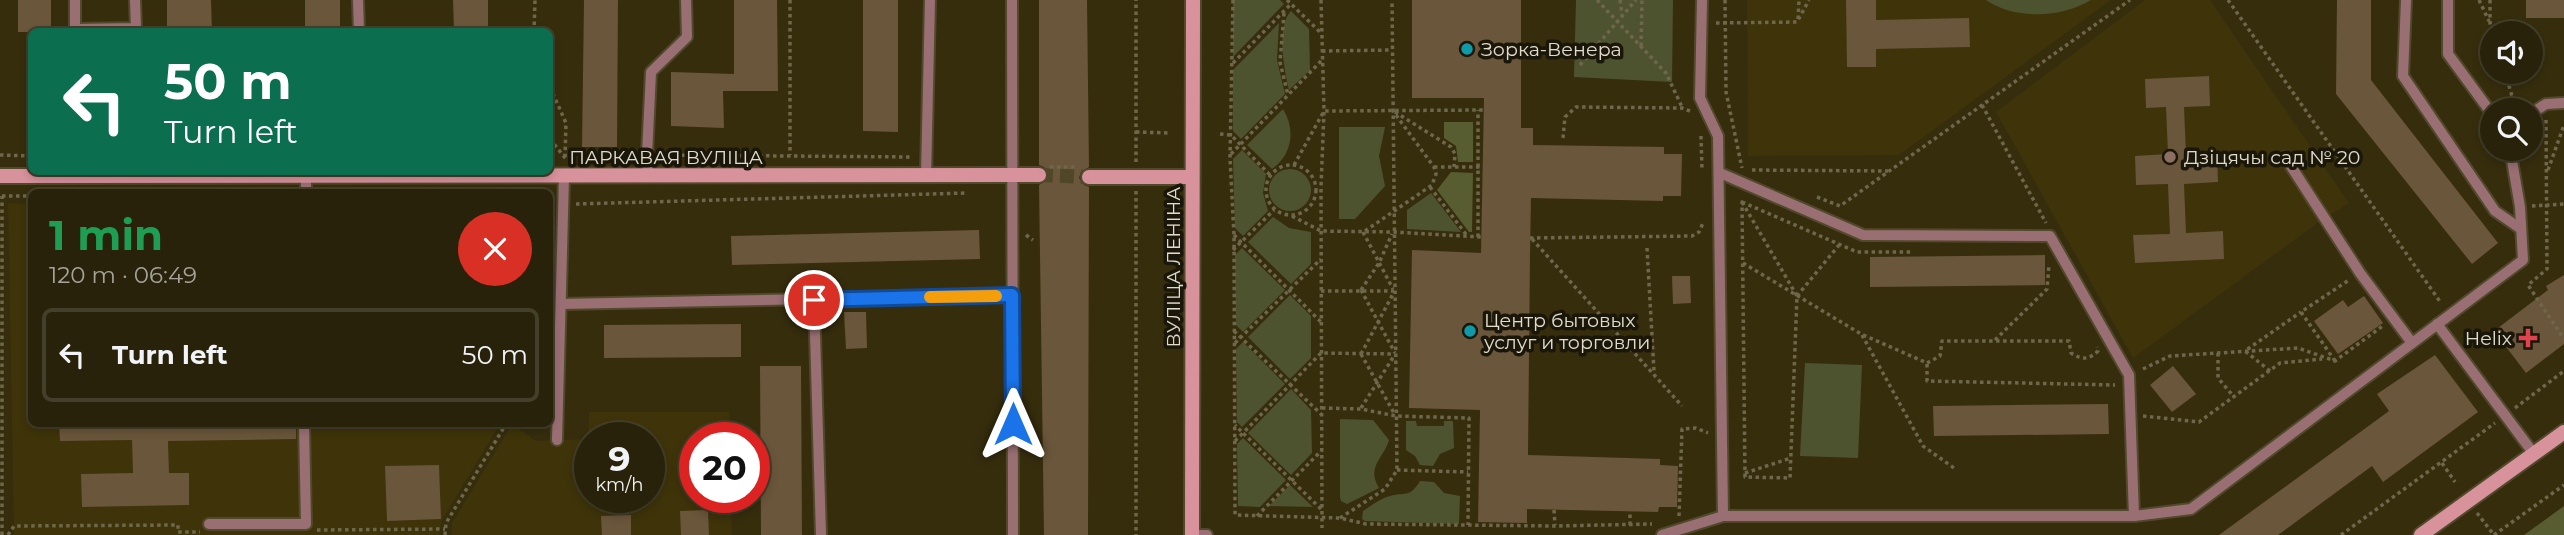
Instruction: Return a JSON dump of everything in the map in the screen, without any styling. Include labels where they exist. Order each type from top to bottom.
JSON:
[{"type":"street","name":"ВУЛІЦА ЛЕНІНА","points":[[1192,535],[1193,0]]},
{"type":"street","name":"ПАРКАВАЯ ВУЛІЦА","points":[[0,176],[38,175]]},
{"type":"street","name":"ПАРКАВАЯ ВУЛІЦА","points":[[191,175],[333,175]]},
{"type":"street","name":"ПАРКАВАЯ ВУЛІЦА","points":[[462,175],[1039,176]]},
{"type":"street","points":[[1089,177],[1192,177]]},
{"type":"street","points":[[2421,535],[2564,432]]},
{"type":"lane","points":[[75,0],[75,28]]},
{"type":"lane","points":[[135,0],[136,28]]},
{"type":"lane","points":[[359,0],[359,28]]},
{"type":"lane","points":[[648,176],[651,72],[687,37],[686,0]]},
{"type":"lane","points":[[926,176],[930,0]]},
{"type":"lane","points":[[1012,0],[1013,535]]},
{"type":"lane","points":[[1702,0],[1700,98],[1718,136],[1720,173],[1723,516]]},
{"type":"lane","points":[[2406,0],[2403,76],[2495,211],[2521,229]]},
{"type":"lane","points":[[2448,0],[2448,54],[2480,98]]},
{"type":"lane","points":[[2543,106],[2564,103]]},
{"type":"lane","points":[[2285,157],[2360,273],[2412,343]]},
{"type":"lane","points":[[1660,529],[1723,516],[2134,516],[2191,509],[2523,260],[2520,207],[2512,161]]},
{"type":"lane","points":[[1720,173],[1863,235],[2050,236],[2129,377],[2134,516]]},
{"type":"lane","points":[[306,176],[306,189]]},
{"type":"lane","points":[[557,440],[564,176]]},
{"type":"lane","points":[[561,304],[1012,295]]},
{"type":"lane","points":[[814,300],[821,535]]},
{"type":"lane","points":[[2437,324],[2534,454]]},
{"type":"lane","points":[[209,524],[306,524],[304,427]]},
{"type":"lane","points":[[1192,535],[1207,535]]},
{"type":"path","points":[[534,28],[535,0]]},
{"type":"path","points":[[790,0],[790,155]]},
{"type":"path","points":[[1136,0],[1136,535]]},
{"type":"path","points":[[1233,0],[1230,154],[1234,235],[1235,515],[1340,518],[1366,524],[1630,525],[1660,529]]},
{"type":"path","points":[[1287,0],[1321,33]]},
{"type":"path","points":[[1321,0],[1324,111],[1319,187],[1322,528]]},
{"type":"path","points":[[1340,518],[1385,489],[1397,470],[1392,0]]},
{"type":"path","points":[[1597,0],[1666,74],[1682,108]]},
{"type":"path","points":[[1620,0],[1622,17]]},
{"type":"path","points":[[1639,0],[1641,46]]},
{"type":"path","points":[[1580,65],[1639,0]]},
{"type":"path","points":[[1726,0],[1726,92],[1743,170],[1889,171]]},
{"type":"path","points":[[1797,22],[1799,0]]},
{"type":"path","points":[[1797,22],[1809,0]]},
{"type":"path","points":[[1840,206],[2130,0]]},
{"type":"path","points":[[2228,0],[2449,315]]},
{"type":"path","points":[[2479,0],[2489,21]]},
{"type":"path","points":[[2490,0],[2490,21]]},
{"type":"path","points":[[1232,65],[1292,4]]},
{"type":"path","points":[[1284,11],[1280,62],[1288,95]]},
{"type":"path","points":[[1725,24],[1797,22]]},
{"type":"path","points":[[1322,51],[1392,50]]},
{"type":"path","points":[[1230,154],[1322,60]]},
{"type":"path","points":[[553,95],[566,123],[565,159]]},
{"type":"path","points":[[2546,104],[2547,269],[2528,285],[2564,339]]},
{"type":"path","points":[[1982,105],[2048,226]]},
{"type":"path","points":[[1563,138],[1565,117],[1576,107],[1682,108],[1693,113]]},
{"type":"path","points":[[1319,187],[1309,172],[1294,165],[1281,166],[1270,175],[1265,189],[1269,204],[1275,210],[1321,232],[1394,232],[1480,237],[1481,110],[1324,111]]},
{"type":"path","points":[[1294,165],[1324,111]]},
{"type":"path","points":[[1393,111],[1451,147],[1455,154],[1454,167]]},
{"type":"path","points":[[1363,232],[1430,187],[1435,180],[1434,167],[1393,111]]},
{"type":"path","points":[[2546,175],[2564,125]]},
{"type":"path","points":[[1701,127],[1702,176]]},
{"type":"path","points":[[1136,132],[1171,133]]},
{"type":"path","points":[[1220,134],[1231,135],[1270,175]]},
{"type":"path","points":[[553,143],[565,159]]},
{"type":"path","points":[[0,155],[28,156]]},
{"type":"path","points":[[593,158],[647,155],[926,157]]},
{"type":"path","points":[[565,159],[579,158]]},
{"type":"path","points":[[1434,167],[1480,167]]},
{"type":"path","points":[[1292,216],[1300,214],[1313,204],[1319,187]]},
{"type":"path","points":[[1430,187],[1468,237]]},
{"type":"path","points":[[563,204],[971,193]]},
{"type":"path","points":[[2,535],[1,196],[28,196]]},
{"type":"path","points":[[1742,202],[1857,252],[1924,252]]},
{"type":"path","points":[[1742,202],[1797,296],[1790,478],[1745,477],[1742,202]]},
{"type":"path","points":[[2520,207],[2564,204]]},
{"type":"path","points":[[1233,250],[1275,210]]},
{"type":"path","points":[[1682,407],[1530,238],[1692,236],[1699,232],[1703,225],[1703,213]]},
{"type":"path","points":[[1363,232],[1394,291]]},
{"type":"path","points":[[1361,290],[1379,263],[1394,232]]},
{"type":"path","points":[[1234,235],[1322,323]]},
{"type":"path","points":[[1797,296],[1839,245]]},
{"type":"path","points":[[1647,248],[1654,373]]},
{"type":"path","points":[[1995,341],[2047,289],[2049,256],[2056,268]]},
{"type":"path","points":[[1234,344],[1321,259]]},
{"type":"path","points":[[1743,263],[1861,334],[1927,363]]},
{"type":"path","points":[[2245,351],[2360,273]]},
{"type":"path","points":[[1361,290],[1395,354]]},
{"type":"path","points":[[1321,291],[1394,291]]},
{"type":"path","points":[[1361,354],[1394,291]]},
{"type":"path","points":[[2301,312],[2335,361]]},
{"type":"path","points":[[1927,363],[1927,381],[2114,386],[2170,356],[2298,348],[2335,361],[2388,322]]},
{"type":"path","points":[[1234,331],[1322,415]]},
{"type":"path","points":[[1861,334],[1923,446],[1954,468]]},
{"type":"path","points":[[1927,363],[1940,356],[1942,341],[2069,341],[2071,353],[2086,359],[2098,351],[2097,341]]},
{"type":"path","points":[[2245,351],[2270,371]]},
{"type":"path","points":[[1235,441],[1321,353],[1395,354]]},
{"type":"path","points":[[2218,353],[2218,378],[2234,397]]},
{"type":"path","points":[[1361,354],[1396,416]]},
{"type":"path","points":[[1361,409],[1395,354]]},
{"type":"path","points":[[2131,415],[2199,422],[2280,363],[2324,359]]},
{"type":"path","points":[[2516,407],[2564,371]]},
{"type":"path","points":[[1322,408],[1361,409],[1396,416],[1469,418],[1468,525]]},
{"type":"path","points":[[2341,535],[2499,420]]},
{"type":"path","points":[[1236,425],[1322,510]]},
{"type":"path","points":[[445,535],[446,523],[504,427]]},
{"type":"path","points":[[1688,517],[1678,520],[1682,429],[1704,430],[1715,439]]},
{"type":"path","points":[[1257,516],[1322,450]]},
{"type":"path","points":[[1745,473],[1791,458]]},
{"type":"path","points":[[2442,463],[2455,482]]},
{"type":"path","points":[[1397,470],[1468,472]]},
{"type":"path","points":[[2477,513],[2495,535],[2564,485]]},
{"type":"path","points":[[1554,510],[1555,526]]},
{"type":"path","points":[[1630,512],[1630,525]]},
{"type":"shaded area","points":[[1747,0],[2111,0],[1899,155],[1748,156]]},
{"type":"shaded area","name":"Дзіцячы сад № 20","points":[[2145,0],[2210,0],[2349,203],[2323,219],[2133,358],[1996,112]]},
{"type":"shaded area","points":[[8,203],[28,204],[28,427],[498,427],[442,520],[439,535],[14,535]]},
{"type":"shaded area","points":[[589,412],[729,412],[729,422],[679,422],[679,513],[731,513],[732,535],[451,535],[452,523],[510,427],[516,427],[536,441],[574,440],[574,513],[665,513],[665,422],[589,422]]},
{"type":"green space","points":[[1233,0],[1280,0],[1284,4],[1233,57]]},
{"type":"green space","points":[[1576,0],[1673,0],[1672,82],[1574,77]]},
{"type":"green space","points":[[1986,0],[2091,0],[2053,13],[2024,14]]},
{"type":"green space","points":[[1291,11],[1309,29],[1310,70],[1289,90],[1282,38],[1286,18]]},
{"type":"green space","points":[[1279,23],[1277,60],[1285,94],[1241,139],[1233,131],[1233,70]]},
{"type":"green space","points":[[1283,109],[1290,125],[1290,142],[1284,157],[1272,169],[1247,145]]},
{"type":"green space","points":[[1444,122],[1473,122],[1473,162],[1458,162],[1456,146],[1444,138]]},
{"type":"green space","points":[[1339,127],[1385,127],[1379,156],[1385,186],[1355,219],[1339,219]]},
{"type":"green space","points":[[1242,150],[1266,174],[1263,193],[1268,211],[1243,236],[1235,228],[1233,159]]},
{"type":"green space","points":[[1290,169],[1305,175],[1311,190],[1305,205],[1290,211],[1275,205],[1269,190],[1275,175]]},
{"type":"green space","points":[[1451,172],[1473,173],[1472,232],[1469,232],[1437,190]]},
{"type":"green space","points":[[1431,193],[1461,232],[1407,229],[1407,210]]},
{"type":"green space","points":[[1273,217],[1289,228],[1311,232],[1311,264],[1291,284],[1248,242]]},
{"type":"green space","points":[[1242,248],[1285,290],[1243,332],[1236,325],[1235,255]]},
{"type":"green space","points":[[1290,295],[1311,316],[1311,358],[1290,379],[1248,337]]},
{"type":"green space","points":[[1243,342],[1285,384],[1242,427],[1237,422],[1236,349]]},
{"type":"green space","points":[[1805,363],[1862,365],[1858,458],[1800,456]]},
{"type":"green space","points":[[1291,389],[1311,410],[1312,453],[1291,475],[1248,433]]},
{"type":"green space","points":[[1340,419],[1373,420],[1389,440],[1375,468],[1375,480],[1379,488],[1347,504],[1341,501],[1340,497]]},
{"type":"green space","points":[[1406,421],[1416,421],[1417,426],[1444,426],[1444,421],[1453,421],[1454,448],[1440,454],[1433,466],[1420,465],[1415,456],[1406,450]]},
{"type":"green space","points":[[1243,438],[1286,480],[1260,507],[1238,506],[1237,444]]},
{"type":"green space","points":[[1420,481],[1434,482],[1444,493],[1460,496],[1459,524],[1362,519],[1363,511],[1387,497],[1410,492]]},
{"type":"green space","points":[[1290,485],[1313,507],[1269,506]]},
{"type":"green space","points":[[2564,506],[2564,535],[2524,535]]},
{"type":"building","points":[[18,0],[51,0],[51,28],[28,28],[28,32],[18,32]]},
{"type":"building","points":[[167,0],[211,0],[212,28],[167,28]]},
{"type":"building","points":[[305,0],[340,0],[340,28],[305,28]]},
{"type":"building","points":[[453,0],[488,0],[488,28],[454,28]]},
{"type":"building","points":[[584,0],[618,0],[617,147],[582,147]]},
{"type":"building","points":[[734,0],[777,0],[778,91],[723,91],[724,128],[671,126],[671,72],[734,74]]},
{"type":"building","points":[[863,0],[898,0],[898,132],[863,131]]},
{"type":"building","points":[[1039,0],[1087,0],[1089,167],[1081,172],[1079,178],[1089,187],[1088,535],[1044,535],[1039,185],[1047,180],[1049,174],[1039,165]]},
{"type":"building","points":[[1412,0],[1521,0],[1521,128],[1533,128],[1533,145],[1664,147],[1664,154],[1682,154],[1681,196],[1663,196],[1663,201],[1531,198],[1530,254],[1528,455],[1660,459],[1660,465],[1678,466],[1677,507],[1659,507],[1658,512],[1527,509],[1527,523],[1478,522],[1480,410],[1409,408],[1412,250],[1481,253],[1484,98],[1412,98]]},
{"type":"building","points":[[1846,0],[1876,0],[1876,20],[1969,18],[1970,47],[1876,49],[1876,67],[1847,67]]},
{"type":"building","points":[[2337,0],[2371,0],[2371,80],[2498,243],[2472,264],[2336,94]]},
{"type":"building","points":[[2526,0],[2564,0],[2564,18],[2526,18]]},
{"type":"building","points":[[2209,76],[2210,106],[2184,107],[2186,154],[2217,153],[2218,182],[2184,184],[2186,233],[2223,231],[2224,259],[2135,263],[2133,235],[2170,234],[2168,184],[2136,185],[2135,156],[2168,154],[2166,107],[2146,108],[2145,79]]},
{"type":"building","points":[[979,230],[980,259],[732,265],[731,236]]},
{"type":"building","points":[[2045,255],[2045,285],[1870,287],[1870,257]]},
{"type":"building","name":"Helix","points":[[2564,275],[2564,344],[2526,373],[2494,331],[2548,290],[2546,286]]},
{"type":"building","points":[[1672,276],[1690,276],[1691,303],[1673,304]]},
{"type":"building","points":[[2364,296],[2383,323],[2338,354],[2314,321],[2343,300],[2348,307]]},
{"type":"building","points":[[844,312],[866,312],[867,348],[846,349]]},
{"type":"building","points":[[741,324],[741,357],[604,358],[604,325]]},
{"type":"building","points":[[2435,355],[2478,412],[2383,482],[2372,466],[2278,535],[2219,535],[2389,411],[2377,394]]},
{"type":"building","points":[[760,366],[801,366],[802,535],[761,535],[761,513],[770,513],[770,422],[760,422]]},
{"type":"building","points":[[2173,366],[2196,394],[2172,412],[2150,385]]},
{"type":"building","points":[[2108,404],[2109,434],[1934,436],[1933,406]]},
{"type":"building","points":[[59,427],[296,427],[296,439],[168,441],[169,473],[189,473],[189,505],[82,507],[81,474],[133,473],[132,440],[60,441]]},
{"type":"building","points":[[439,465],[441,519],[387,521],[385,466]]},
{"type":"building","points":[[680,513],[708,513],[709,535],[681,535]]},
{"type":"building","points":[[631,515],[631,535],[602,535],[601,516]]},
{"type":"tunnel","points":[[1039,175],[1089,177]]},
{"type":"slow traffic","points":[[930,297],[996,296]]},
{"type":"place","name":"Зорка-Венера","points":[[1467,49]]},
{"type":"place","name":"Дзіцячы сад № 20","points":[[2170,157]]},
{"type":"place","name":"Центр бытовых услуг и торговли","points":[[1470,331]]},
{"type":"place","name":"Helix","points":[[2528,338]]},
{"type":"route","points":[[814,300],[1012,295],[1013,424]]}]
